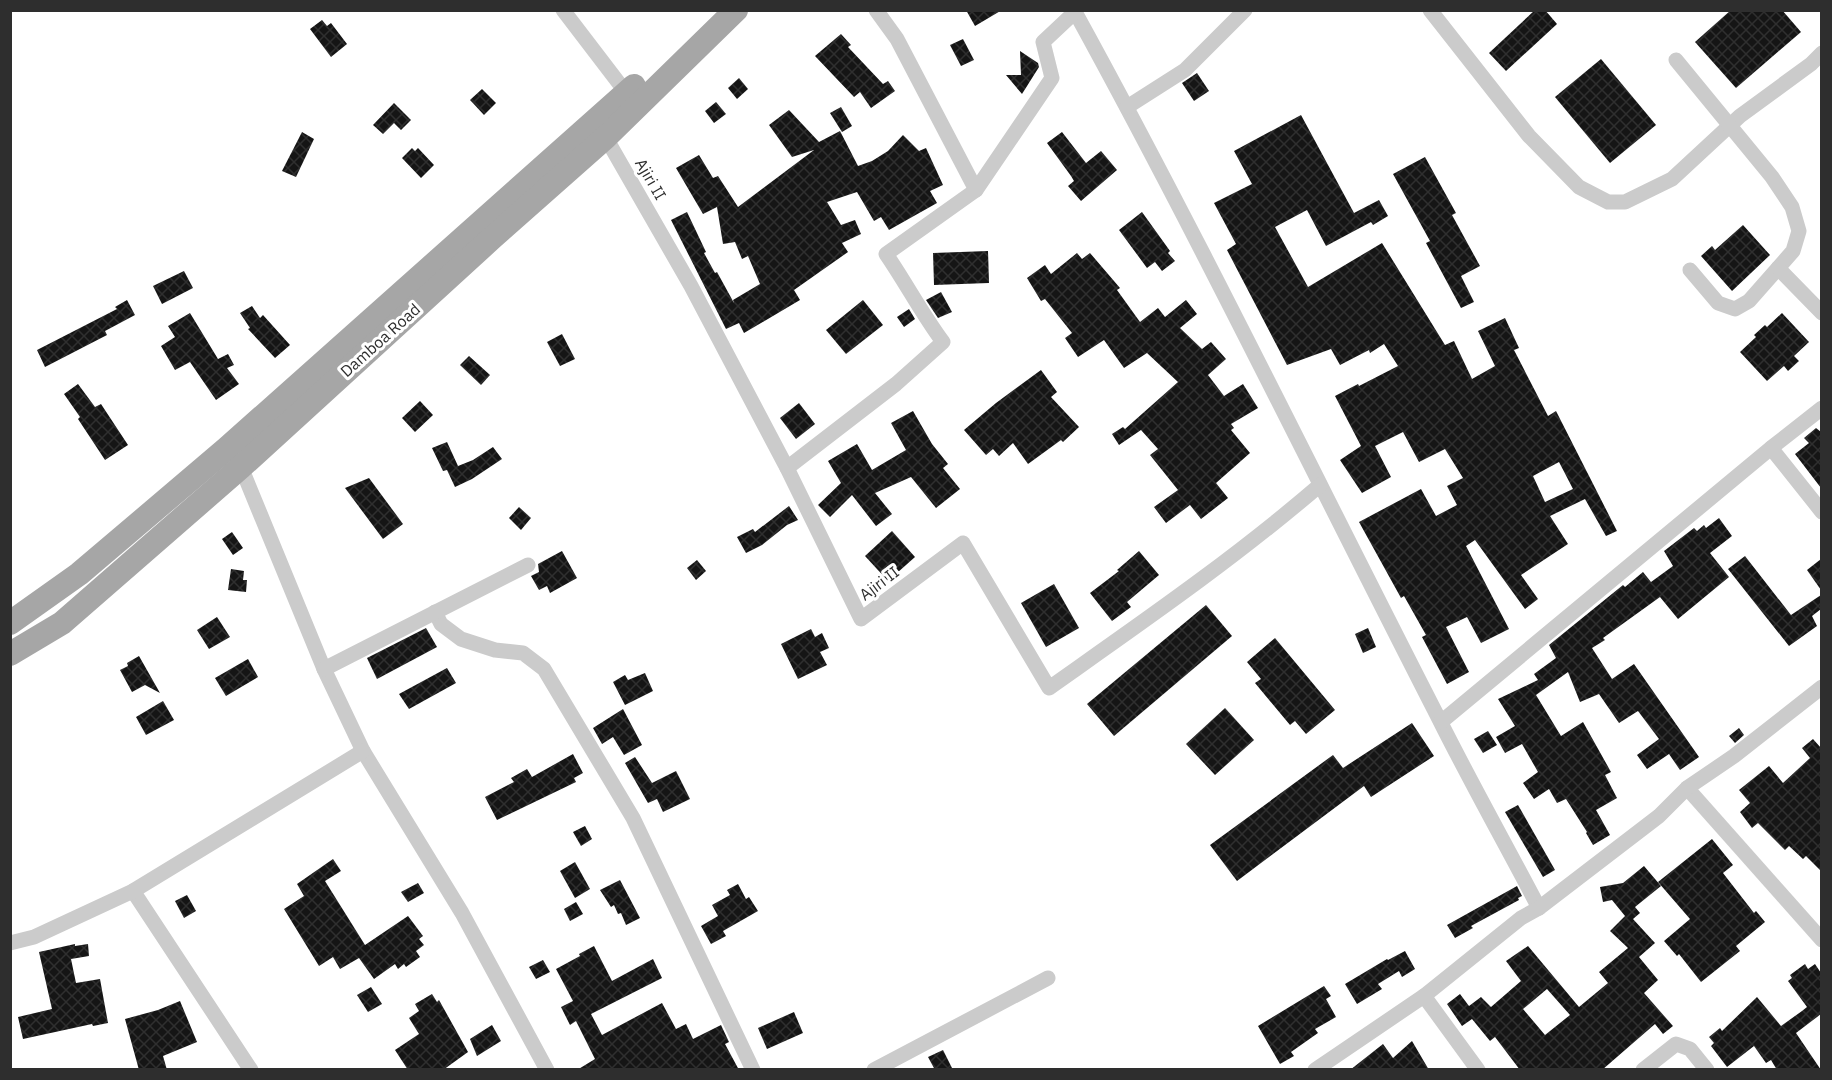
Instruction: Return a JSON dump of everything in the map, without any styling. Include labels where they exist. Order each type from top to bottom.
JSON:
[{"type":"main road","name":"Damboa Road","points":[[632,99],[715,10]]},
{"type":"main road","name":"Damboa Road","points":[[10,654],[62,623],[233,459],[632,99],[736,10]]},
{"type":"main road","name":"Damboa Road","points":[[10,622],[79,574],[233,459]]},
{"type":"street","points":[[563,10],[632,99]]},
{"type":"street","points":[[876,10],[897,39],[976,190]]},
{"type":"street","points":[[1127,107],[1185,70],[1245,10]]},
{"type":"street","points":[[1430,10],[1529,136],[1578,187],[1608,202],[1625,202],[1672,179],[1730,125],[1811,64],[1821,53]]},
{"type":"street","points":[[787,468],[896,384],[943,342],[925,318],[908,286],[886,255],[976,190],[1052,78],[1043,42],[1075,11],[1127,107],[1441,722],[1539,908]]},
{"type":"street","points":[[1676,60],[1772,177],[1792,207],[1799,231],[1793,251],[1749,301],[1735,309],[1718,303],[1690,270]]},
{"type":"street","name":"Ajiri II","points":[[601,128],[691,286],[787,468],[861,619],[963,543],[1049,688],[1193,585],[1320,485]]},
{"type":"street","points":[[1778,268],[1821,313]]},
{"type":"street","points":[[1441,722],[1821,408]]},
{"type":"street","points":[[1771,448],[1821,512]]},
{"type":"street","points":[[233,459],[324,669],[363,751],[462,913],[547,1070]]},
{"type":"street","points":[[324,669],[528,565]]},
{"type":"street","points":[[435,612],[441,624],[461,639],[495,650],[523,653],[544,669],[633,818],[753,1070]]},
{"type":"street","points":[[1315,1070],[1424,996],[1521,918],[1539,908],[1659,816],[1687,788],[1734,756],[1821,687]]},
{"type":"street","points":[[10,943],[34,937],[133,891],[363,751]]},
{"type":"street","points":[[1687,788],[1821,940]]},
{"type":"street","points":[[133,891],[251,1070]]},
{"type":"street","points":[[874,1070],[1048,978]]},
{"type":"street","points":[[1424,996],[1478,1070]]},
{"type":"street","points":[[1643,1070],[1676,1044],[1690,1049],[1707,1070]]},
{"type":"building","points":[[966,10],[1002,10],[975,26]]},
{"type":"building","points":[[1535,10],[1545,10],[1557,24],[1506,71],[1489,53]]},
{"type":"building","points":[[1731,10],[1782,10],[1801,32],[1736,88],[1695,42]]},
{"type":"building","points":[[322,20],[327,26],[331,23],[347,44],[331,57],[310,29]]},
{"type":"building","points":[[841,34],[851,45],[848,47],[883,84],[888,81],[895,91],[871,108],[860,92],[854,97],[815,56]]},
{"type":"building","points":[[963,39],[974,60],[961,66],[950,45]]},
{"type":"building","points":[[1020,51],[1038,63],[1039,67],[1022,94],[1006,75],[1021,75]]},
{"type":"building","points":[[1601,59],[1656,125],[1610,163],[1555,97]]},
{"type":"building","points":[[1197,73],[1209,91],[1194,101],[1182,83]]},
{"type":"building","points":[[739,78],[748,89],[737,99],[728,88]]},
{"type":"building","points":[[482,89],[496,103],[484,115],[470,100]]},
{"type":"building","points":[[716,102],[726,114],[714,123],[705,111]]},
{"type":"building","points":[[394,103],[411,120],[401,130],[394,123],[383,134],[373,125]]},
{"type":"building","points":[[841,107],[852,126],[842,132],[830,113]]},
{"type":"building","points":[[789,110],[819,142],[840,131],[858,166],[888,151],[903,135],[919,151],[926,148],[943,185],[930,191],[937,203],[889,230],[881,217],[874,221],[857,192],[827,202],[841,225],[855,220],[861,234],[842,243],[848,252],[794,290],[800,300],[744,333],[739,323],[726,329],[671,220],[687,212],[706,252],[704,253],[734,303],[733,300],[760,284],[748,256],[742,259],[735,242],[723,244],[717,207],[703,214],[676,168],[699,155],[713,178],[718,176],[738,207],[814,150],[792,157],[769,125]]},
{"type":"building","points":[[1301,115],[1354,213],[1379,200],[1388,216],[1373,225],[1371,222],[1326,246],[1307,210],[1275,227],[1308,287],[1382,243],[1445,345],[1454,341],[1472,379],[1495,366],[1478,331],[1505,318],[1519,348],[1514,350],[1548,416],[1556,411],[1617,531],[1606,536],[1585,499],[1550,516],[1568,544],[1521,575],[1538,599],[1525,609],[1475,540],[1466,546],[1509,629],[1481,643],[1467,617],[1446,627],[1469,672],[1447,684],[1422,637],[1426,635],[1404,596],[1401,598],[1359,522],[1421,489],[1436,516],[1457,505],[1447,486],[1463,478],[1445,449],[1419,462],[1403,432],[1375,446],[1391,477],[1362,493],[1340,460],[1361,446],[1335,396],[1398,366],[1384,344],[1370,353],[1369,350],[1340,365],[1331,349],[1287,365],[1227,250],[1236,244],[1214,203],[1252,184],[1234,151]],"holes":[[[1559,462],[1573,489],[1545,502],[1533,476]]]},
{"type":"building","points":[[302,132],[314,139],[296,177],[282,171]]},
{"type":"building","points":[[1062,132],[1086,163],[1101,151],[1117,170],[1081,201],[1068,186],[1074,181],[1047,143]]},
{"type":"building","points":[[412,148],[415,151],[418,148],[434,165],[421,178],[402,158]]},
{"type":"building","points":[[1425,157],[1456,213],[1452,215],[1480,266],[1461,276],[1474,302],[1461,308],[1426,243],[1430,241],[1393,174]]},
{"type":"building","points":[[1142,212],[1175,261],[1162,271],[1155,262],[1147,268],[1119,230]]},
{"type":"building","points":[[1743,225],[1770,255],[1732,291],[1701,256],[1712,246],[1715,250]]},
{"type":"building","points":[[988,251],[989,283],[934,285],[933,253]]},
{"type":"building","points":[[1077,253],[1082,259],[1090,253],[1120,288],[1117,290],[1140,322],[1158,308],[1165,317],[1186,300],[1197,314],[1180,328],[1202,349],[1211,342],[1226,359],[1208,375],[1224,396],[1243,384],[1258,408],[1231,424],[1234,428],[1231,430],[1250,453],[1216,483],[1228,498],[1201,519],[1190,505],[1166,523],[1154,507],[1178,490],[1150,455],[1158,449],[1141,430],[1119,445],[1112,434],[1123,427],[1125,429],[1178,382],[1147,353],[1124,368],[1104,340],[1078,357],[1065,338],[1072,333],[1045,299],[1041,301],[1027,278],[1045,265],[1051,274]]},
{"type":"building","points":[[184,271],[193,288],[162,304],[153,286]]},
{"type":"building","points":[[941,292],[952,312],[938,318],[926,300]]},
{"type":"building","points":[[127,300],[135,315],[105,331],[107,335],[45,367],[37,350],[117,309],[115,307]]},
{"type":"building","points":[[863,300],[883,325],[846,354],[826,330]]},
{"type":"building","points":[[252,306],[260,318],[263,315],[290,345],[275,358],[248,329],[250,328],[240,313]]},
{"type":"building","points":[[909,309],[915,319],[904,327],[897,317]]},
{"type":"building","points":[[190,313],[218,359],[228,354],[234,365],[227,368],[239,384],[216,400],[190,362],[175,370],[161,346],[175,337],[168,326]]},
{"type":"building","points":[[1782,313],[1809,342],[1794,356],[1799,361],[1788,371],[1784,366],[1767,381],[1740,352],[1756,337],[1754,335]]},
{"type":"building","points":[[562,334],[575,359],[560,366],[547,342]]},
{"type":"building","points":[[469,356],[490,375],[481,385],[460,365]]},
{"type":"building","points":[[1041,370],[1057,392],[1051,397],[1079,427],[1063,442],[1061,440],[1028,464],[1013,443],[999,456],[993,449],[986,455],[964,430]]},
{"type":"building","points":[[78,384],[95,407],[101,404],[128,445],[105,460],[64,394]]},
{"type":"building","points":[[420,401],[433,415],[415,432],[402,418]]},
{"type":"building","points":[[799,403],[815,424],[796,439],[780,418]]},
{"type":"building","points":[[913,411],[932,444],[948,464],[943,468],[960,489],[936,508],[911,477],[875,493],[892,514],[876,526],[852,495],[830,517],[818,505],[841,483],[828,461],[857,444],[872,470],[906,450],[891,423]]},
{"type":"building","points":[[1816,428],[1821,432],[1821,488],[1795,454],[1809,443],[1804,438]]},
{"type":"building","points":[[447,442],[458,466],[473,460],[493,447],[502,459],[472,479],[455,487],[447,470],[443,471],[432,448]]},
{"type":"building","points":[[369,478],[403,524],[383,539],[345,488]]},
{"type":"building","points":[[789,506],[798,520],[787,525],[762,545],[746,553],[737,537],[753,529],[755,532]]},
{"type":"building","points":[[519,507],[531,518],[521,530],[509,518]]},
{"type":"building","points":[[1719,518],[1732,536],[1710,553],[1729,577],[1678,619],[1660,597],[1592,648],[1612,679],[1634,664],[1699,757],[1680,770],[1669,754],[1647,769],[1637,755],[1659,739],[1638,711],[1619,723],[1599,694],[1580,702],[1568,672],[1536,695],[1561,736],[1583,722],[1611,772],[1605,775],[1617,798],[1596,810],[1610,835],[1593,845],[1566,799],[1557,803],[1549,789],[1534,799],[1523,783],[1538,772],[1522,744],[1505,753],[1496,737],[1515,726],[1498,699],[1538,680],[1534,674],[1556,658],[1549,645],[1623,585],[1625,587],[1643,572],[1651,582],[1673,566],[1664,551],[1694,528],[1697,531],[1704,525],[1706,528]]},
{"type":"building","points":[[892,531],[915,557],[888,581],[865,556]]},
{"type":"building","points":[[232,532],[243,548],[233,555],[222,539]]},
{"type":"building","points":[[562,551],[577,578],[550,593],[547,586],[539,590],[531,576],[539,572],[538,564]]},
{"type":"building","points":[[1139,551],[1159,575],[1127,602],[1131,607],[1112,621],[1090,593],[1119,571],[1117,570]]},
{"type":"building","points":[[1745,556],[1791,615],[1821,595],[1821,609],[1812,616],[1817,626],[1789,646],[1728,569]]},
{"type":"building","points":[[1821,559],[1821,590],[1807,570]]},
{"type":"building","points":[[697,560],[706,571],[696,580],[687,568]]},
{"type":"building","points":[[231,569],[244,571],[243,580],[247,580],[246,592],[228,590]]},
{"type":"building","points":[[1054,584],[1079,628],[1046,647],[1021,603]]},
{"type":"building","points":[[1206,605],[1232,636],[1114,736],[1087,704]]},
{"type":"building","points":[[217,617],[230,637],[209,649],[197,630]]},
{"type":"building","points":[[426,628],[437,647],[377,679],[367,658]]},
{"type":"building","points":[[1368,628],[1376,647],[1363,653],[1355,634]]},
{"type":"building","points":[[811,629],[815,637],[822,633],[829,648],[820,652],[827,665],[798,679],[781,644]]},
{"type":"building","points":[[1275,638],[1335,710],[1306,734],[1295,721],[1290,725],[1255,683],[1261,679],[1247,662]]},
{"type":"building","points":[[139,656],[160,693],[145,685],[132,692],[120,670]]},
{"type":"building","points":[[248,659],[258,677],[226,696],[215,678]]},
{"type":"building","points":[[447,668],[456,683],[409,709],[399,694]]},
{"type":"building","points":[[645,673],[653,691],[625,705],[613,682],[625,675],[628,680]]},
{"type":"building","points":[[163,701],[174,720],[146,735],[136,717]]},
{"type":"building","points":[[1225,708],[1254,740],[1215,775],[1186,744]]},
{"type":"building","points":[[623,709],[642,745],[624,755],[613,737],[602,744],[593,728]]},
{"type":"building","points":[[1412,723],[1434,756],[1371,797],[1364,786],[1237,881],[1210,845],[1333,755],[1343,768]]},
{"type":"building","points":[[1739,728],[1744,735],[1735,743],[1729,736]]},
{"type":"building","points":[[1488,731],[1497,745],[1483,753],[1474,739]]},
{"type":"building","points":[[1813,739],[1821,748],[1821,871],[1806,856],[1803,859],[1789,846],[1785,850],[1758,823],[1752,828],[1740,812],[1750,803],[1739,790],[1769,766],[1783,783],[1810,758],[1802,748]]},
{"type":"building","points":[[573,754],[583,773],[574,778],[576,782],[497,820],[485,797],[514,782],[511,778],[527,769],[532,777]]},
{"type":"building","points":[[635,757],[652,783],[676,771],[690,799],[663,812],[657,799],[648,803],[625,763]]},
{"type":"building","points":[[1518,805],[1555,870],[1543,877],[1505,812]]},
{"type":"building","points":[[585,826],[592,839],[581,846],[573,832]]},
{"type":"building","points":[[1712,839],[1733,865],[1723,873],[1754,913],[1756,911],[1765,922],[1736,946],[1740,951],[1701,982],[1679,954],[1677,956],[1664,941],[1690,919],[1658,882]]},
{"type":"building","points":[[333,859],[341,871],[325,881],[365,945],[408,916],[423,936],[419,939],[424,945],[416,951],[420,957],[406,967],[404,964],[398,969],[395,964],[374,979],[359,958],[340,969],[333,957],[319,966],[284,909],[304,896],[297,884]]},
{"type":"building","points":[[575,862],[590,889],[575,898],[560,871]]},
{"type":"building","points":[[1644,866],[1661,886],[1635,907],[1640,913],[1633,919],[1655,943],[1639,957],[1658,980],[1644,993],[1673,1026],[1663,1034],[1655,1024],[1602,1070],[1520,1070],[1495,1037],[1490,1041],[1472,1019],[1462,1026],[1447,1004],[1460,994],[1469,1006],[1481,997],[1491,1007],[1521,981],[1506,961],[1528,946],[1579,1007],[1608,983],[1599,972],[1628,948],[1610,931],[1625,916],[1612,900],[1603,902],[1600,887],[1623,883]],"holes":[[[1547,989],[1570,1015],[1545,1035],[1523,1009]]]},
{"type":"building","points":[[620,880],[640,918],[626,925],[621,913],[618,914],[614,905],[611,907],[600,890]]},
{"type":"building","points":[[418,883],[424,893],[408,902],[401,892]]},
{"type":"building","points":[[738,884],[746,899],[749,897],[758,911],[723,931],[726,936],[711,944],[701,926],[718,916],[712,905],[730,895],[727,890]]},
{"type":"building","points":[[1517,886],[1522,896],[1518,898],[1519,900],[1471,926],[1473,928],[1455,938],[1447,925]]},
{"type":"building","points":[[187,895],[196,911],[184,918],[175,901]]},
{"type":"building","points":[[576,902],[583,914],[570,921],[564,909]]},
{"type":"building","points":[[75,944],[75,946],[88,944],[89,956],[71,959],[76,983],[100,979],[108,1023],[93,1026],[92,1024],[23,1039],[18,1017],[52,1009],[39,952]]},
{"type":"building","points":[[594,946],[612,981],[653,959],[662,978],[591,1014],[602,1035],[662,1003],[676,1029],[686,1024],[693,1039],[721,1025],[729,1042],[725,1044],[739,1070],[577,1070],[595,1059],[576,1021],[570,1025],[561,1007],[573,1001],[556,969]]},
{"type":"building","points":[[1405,951],[1415,969],[1402,977],[1399,971],[1378,984],[1382,989],[1357,1004],[1345,984]]},
{"type":"building","points":[[543,960],[550,972],[536,979],[529,967]]},
{"type":"building","points":[[1805,964],[1808,969],[1815,964],[1821,973],[1821,1014],[1796,1033],[1821,1070],[1777,1070],[1771,1060],[1766,1063],[1754,1046],[1727,1067],[1711,1046],[1714,1043],[1709,1037],[1720,1028],[1722,1031],[1757,997],[1781,1026],[1802,1011],[1807,1007],[1788,981],[1792,978],[1790,975]]},
{"type":"building","points":[[1324,986],[1331,996],[1326,999],[1336,1017],[1315,1029],[1318,1033],[1291,1052],[1294,1056],[1280,1064],[1258,1026]]},
{"type":"building","points":[[371,987],[382,1004],[368,1012],[357,995]]},
{"type":"building","points":[[432,994],[437,1002],[439,1000],[468,1052],[443,1070],[408,1070],[395,1050],[419,1034],[409,1018],[419,1011],[415,1004]]},
{"type":"building","points":[[180,1001],[197,1042],[163,1056],[167,1070],[139,1070],[125,1019]]},
{"type":"building","points":[[794,1012],[803,1033],[767,1049],[758,1028]]},
{"type":"building","points":[[492,1025],[501,1041],[477,1056],[470,1039]]},
{"type":"building","points":[[1412,1041],[1429,1070],[1350,1070],[1383,1044],[1393,1058]]},
{"type":"building","points":[[943,1050],[953,1070],[935,1070],[928,1057]]}]
